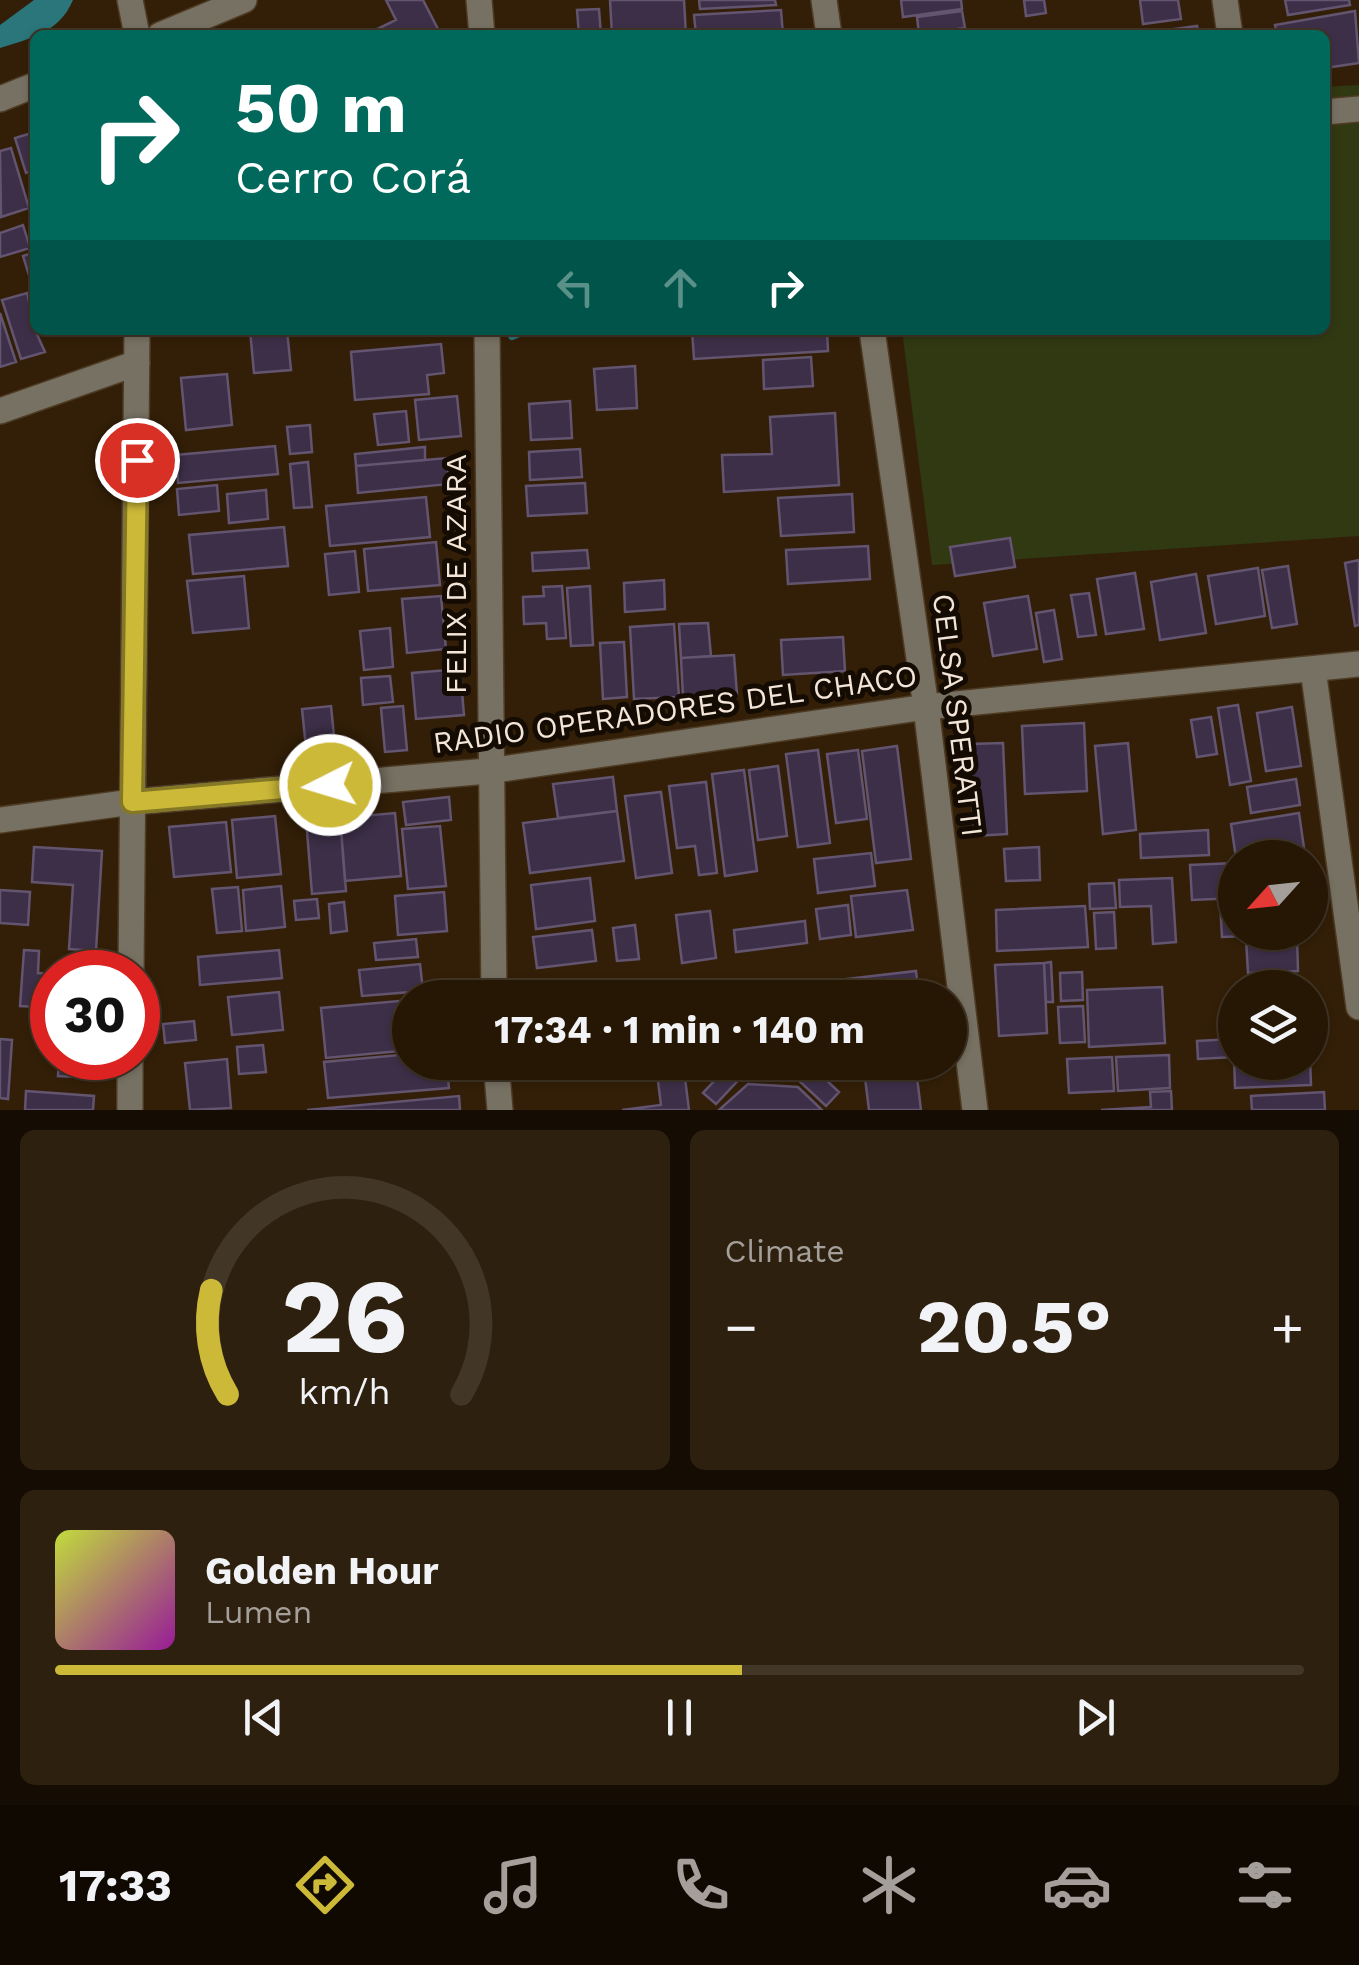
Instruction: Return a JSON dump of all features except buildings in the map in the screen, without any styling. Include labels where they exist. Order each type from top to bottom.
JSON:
[{"type":"street","points":[[130,0],[136,30]]},
{"type":"street","points":[[172,30],[244,0]]},
{"type":"street","points":[[479,0],[482,30]]},
{"type":"street","points":[[824,0],[829,30]]},
{"type":"street","points":[[1225,0],[1229,30]]},
{"type":"street","points":[[0,98],[30,87]]},
{"type":"street","points":[[1330,111],[1359,108]]},
{"type":"street","points":[[131,950],[137,335]]},
{"type":"street","name":"FELIX DE AZARA","points":[[487,335],[488,771],[494,980]]},
{"type":"street","name":"CELSA SPERATTI","points":[[873,335],[926,707],[975,1110]]},
{"type":"street","points":[[0,411],[137,363]]},
{"type":"street","name":"RADIO OPERADORES DEL CHACO","points":[[0,820],[132,802],[488,771],[926,707],[1359,664]]},
{"type":"street","points":[[1313,669],[1359,1006]]},
{"type":"street","points":[[130,1080],[130,1110]]},
{"type":"street","points":[[498,1080],[500,1110]]},
{"type":"green space","points":[[1359,85],[1359,536],[932,565],[903,335],[1330,335],[1330,87]]},
{"type":"water","points":[[34,0],[73,0],[52,27],[30,30],[30,38],[0,48],[0,25]]},
{"type":"route","points":[[137,460],[132,802],[330,785]]}]
